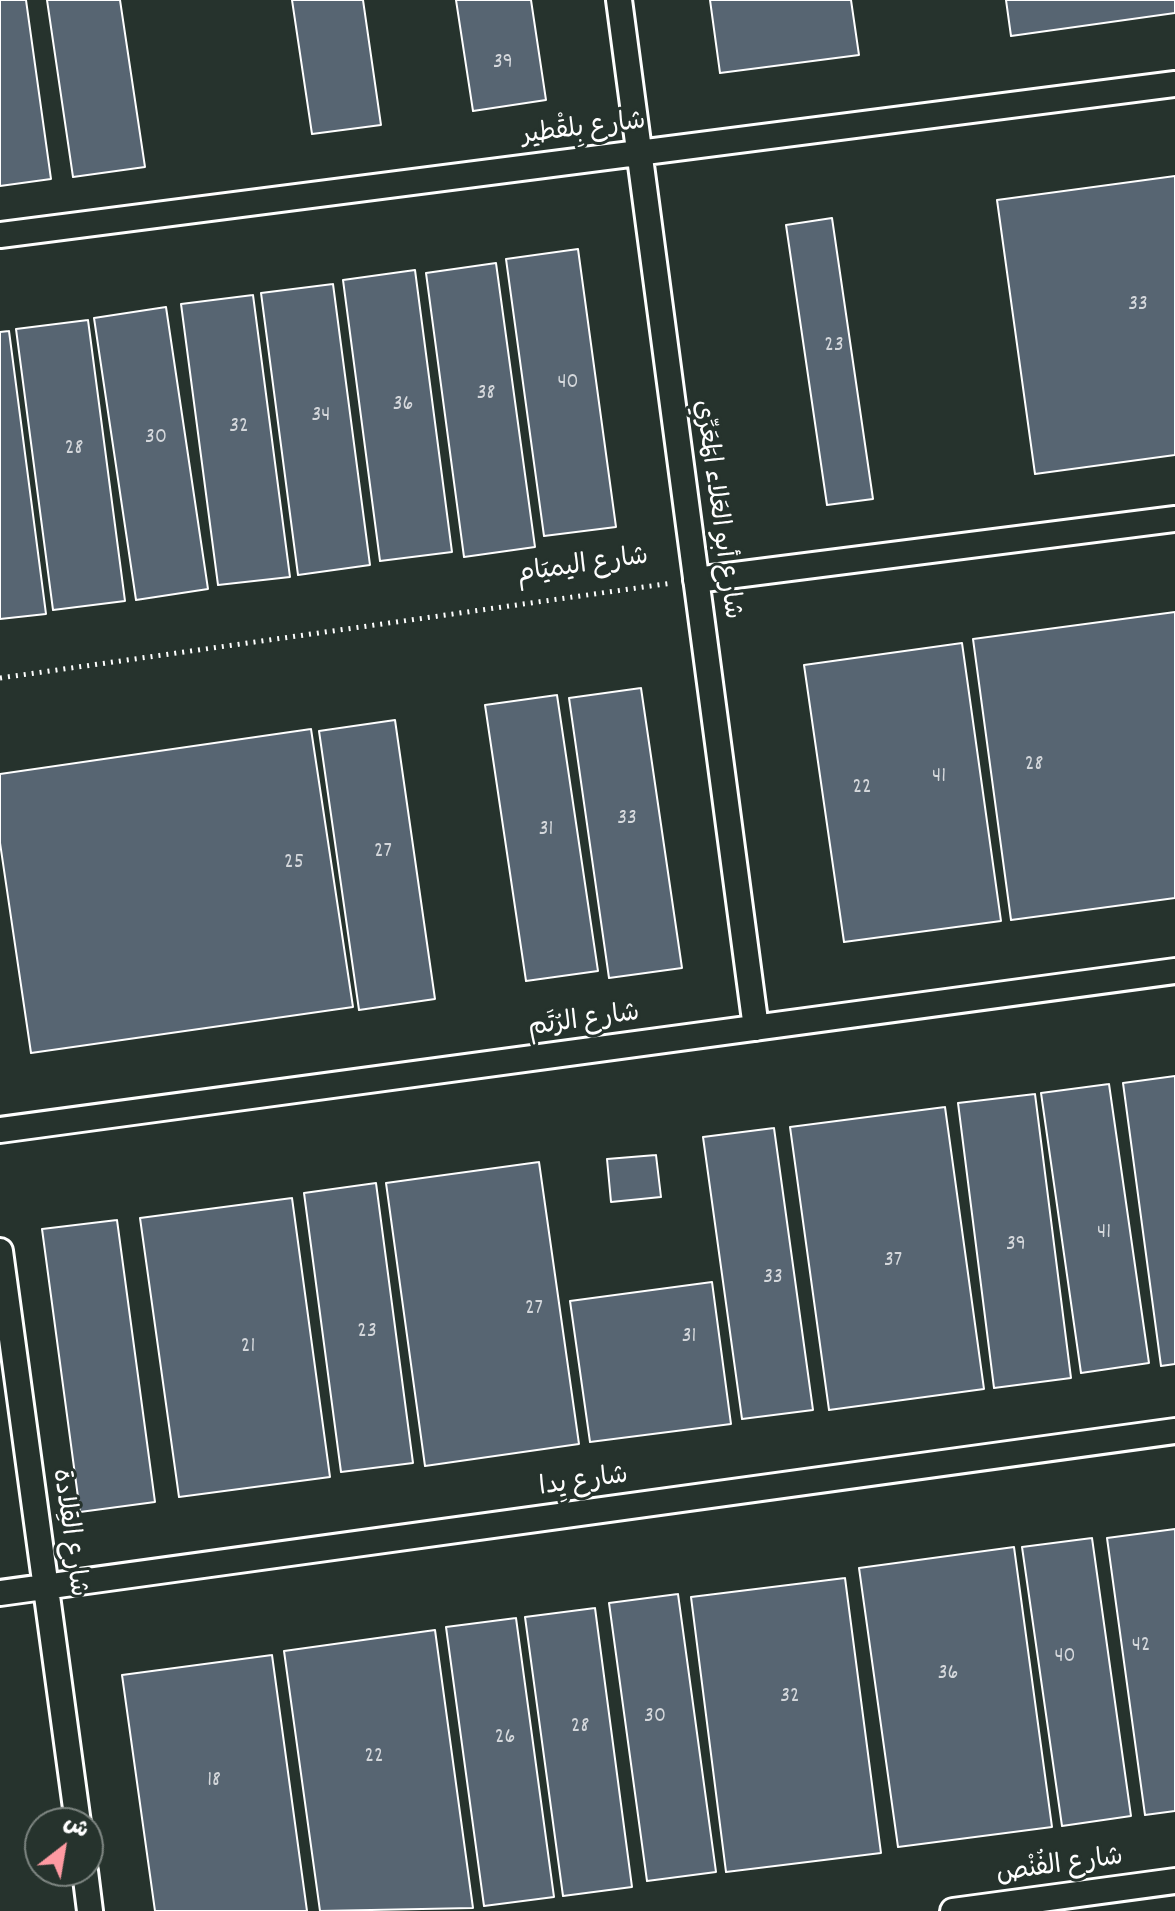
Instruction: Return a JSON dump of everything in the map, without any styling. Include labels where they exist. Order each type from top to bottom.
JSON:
[{"type":"street","name":"شارع أبو العَلاء المَعَرِّي","points":[[619,0],[756,1028]]},
{"type":"street","name":"شارع بِلقْطير","points":[[0,235],[1175,84]]},
{"type":"street","points":[[696,580],[1175,519]]},
{"type":"street","name":"شارع الرُتَم","points":[[0,1130],[1175,971]]},
{"type":"street","name":"شارع القِلادة","points":[[0,1251],[76,1807]]},
{"type":"street","name":"شارع يِدا","points":[[0,1593],[1175,1431]]},
{"type":"street","name":"شارع الفُنْص","points":[[953,1911],[1175,1881]]},
{"type":"street","points":[[87,1887],[90,1911]]},
{"type":"path","name":"شارع اليميَام","points":[[0,678],[696,580]]},
{"type":"building","points":[[0,0],[26,0],[51,179],[0,186]]},
{"type":"building","points":[[47,0],[120,0],[145,167],[73,177]]},
{"type":"building","points":[[292,0],[363,0],[381,125],[312,134]]},
{"type":"building","points":[[456,0],[531,0],[546,100],[473,111]]},
{"type":"building","points":[[710,0],[851,0],[859,55],[720,73]]},
{"type":"building","points":[[1006,0],[1175,0],[1175,13],[1011,36]]},
{"type":"building","points":[[1175,176],[1175,455],[1035,474],[997,200]]},
{"type":"building","points":[[832,218],[873,499],[827,505],[786,225]]},
{"type":"building","points":[[578,249],[616,527],[544,536],[506,259]]},
{"type":"building","points":[[496,263],[535,547],[464,557],[426,273]]},
{"type":"building","points":[[415,270],[452,552],[380,561],[343,280]]},
{"type":"building","points":[[333,284],[370,565],[298,575],[261,293]]},
{"type":"building","points":[[253,295],[290,577],[218,585],[181,304]]},
{"type":"building","points":[[166,307],[208,589],[136,600],[94,318]]},
{"type":"building","points":[[88,320],[125,601],[53,610],[16,329]]},
{"type":"building","points":[[9,331],[46,614],[0,619],[0,332]]},
{"type":"building","points":[[1175,612],[1175,898],[1011,920],[973,639]]},
{"type":"building","points":[[962,643],[1001,921],[844,942],[804,665]]},
{"type":"building","points":[[641,688],[682,968],[609,978],[569,698]]},
{"type":"building","points":[[557,695],[598,971],[526,981],[485,705]]},
{"type":"building","points":[[395,720],[435,999],[359,1010],[319,731]]},
{"type":"building","points":[[311,729],[353,1007],[31,1053],[0,843],[0,774]]},
{"type":"building","points":[[1175,1076],[1175,1364],[1161,1366],[1123,1083]]},
{"type":"building","points":[[1109,1084],[1149,1363],[1081,1373],[1041,1093]]},
{"type":"building","points":[[1035,1094],[1071,1378],[994,1388],[958,1103]]},
{"type":"building","points":[[945,1107],[984,1389],[829,1410],[790,1127]]},
{"type":"building","points":[[774,1128],[813,1410],[742,1419],[703,1137]]},
{"type":"building","points":[[656,1155],[661,1197],[611,1202],[607,1159]]},
{"type":"building","points":[[539,1162],[579,1444],[425,1466],[386,1183]]},
{"type":"building","points":[[376,1183],[413,1463],[341,1472],[304,1193]]},
{"type":"building","points":[[292,1198],[330,1477],[179,1497],[140,1218]]},
{"type":"building","points":[[117,1220],[155,1502],[80,1512],[42,1229]]},
{"type":"building","points":[[712,1282],[731,1424],[590,1442],[570,1301]]},
{"type":"building","points":[[1175,1529],[1175,1811],[1145,1815],[1107,1538]]},
{"type":"building","points":[[1092,1538],[1131,1816],[1062,1826],[1022,1547]]},
{"type":"building","points":[[1014,1547],[1052,1827],[898,1847],[859,1568]]},
{"type":"building","points":[[845,1578],[881,1853],[726,1872],[691,1597]]},
{"type":"building","points":[[678,1594],[716,1872],[647,1881],[609,1603]]},
{"type":"building","points":[[595,1608],[632,1887],[563,1896],[525,1617]]},
{"type":"building","points":[[516,1618],[554,1897],[484,1906],[446,1627]]},
{"type":"building","points":[[435,1630],[473,1908],[320,1911],[284,1651]]},
{"type":"building","points":[[272,1655],[307,1911],[155,1911],[122,1675]]}]
